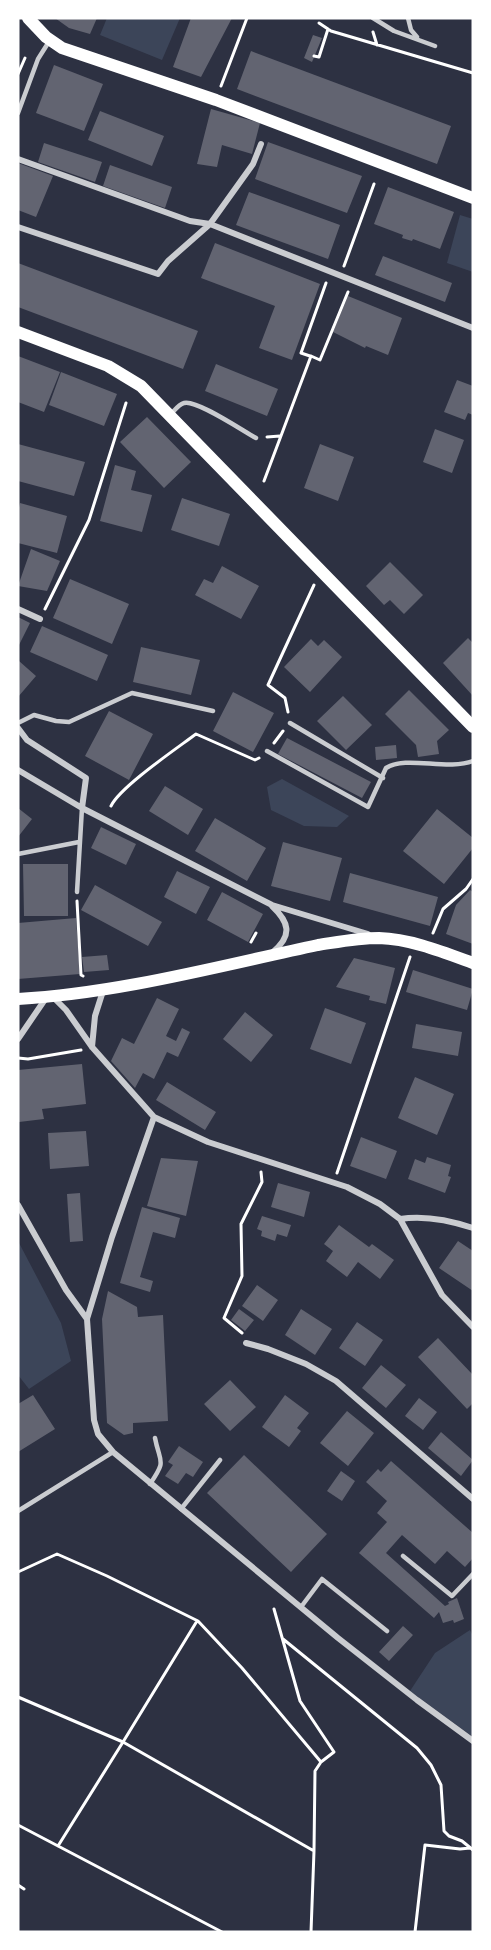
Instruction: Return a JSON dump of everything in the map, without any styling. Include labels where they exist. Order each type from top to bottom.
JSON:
[{"type":"main road","points":[[28,18],[50,40],[62,48],[216,100],[473,198]]},
{"type":"main road","points":[[18,332],[123,373],[141,386],[473,727]]},
{"type":"main road","points":[[18,999],[103,991],[341,941],[380,938],[407,941],[473,963]]},
{"type":"street","points":[[18,227],[158,274],[168,261],[210,224],[253,164],[261,144]]},
{"type":"street","points":[[18,159],[190,221],[210,224],[473,328]]},
{"type":"street","points":[[18,609],[40,619]]},
{"type":"street","points":[[18,728],[27,740],[86,778],[82,808]]},
{"type":"street","points":[[18,770],[82,808],[272,906],[380,938]]},
{"type":"street","points":[[269,955],[280,946],[287,927],[284,917],[272,906]]},
{"type":"street","points":[[92,1047],[95,1016],[103,991]]},
{"type":"street","points":[[18,1039],[50,997],[66,1010],[92,1047],[154,1117],[208,1142],[333,1183],[367,1197],[400,1219],[441,1295],[473,1327]]},
{"type":"street","points":[[154,1117],[112,1237],[87,1319],[94,1420],[98,1434],[113,1452],[150,1484],[417,1700],[473,1741]]},
{"type":"street","points":[[18,1205],[66,1290],[87,1319]]},
{"type":"street","points":[[400,1219],[433,1218],[473,1228]]},
{"type":"street","points":[[246,1343],[306,1364],[336,1381],[473,1499]]},
{"type":"lane","points":[[373,18],[394,31],[435,46]]},
{"type":"lane","points":[[408,18],[412,32],[422,41]]},
{"type":"lane","points":[[18,113],[38,59],[50,40]]},
{"type":"lane","points":[[170,415],[186,402],[199,404],[256,438]]},
{"type":"lane","points":[[18,723],[34,716],[69,722],[132,693],[213,711]]},
{"type":"lane","points":[[290,723],[383,778]]},
{"type":"lane","points":[[267,751],[368,807],[386,768],[401,763],[457,766],[473,761]]},
{"type":"lane","points":[[77,892],[82,808]]},
{"type":"lane","points":[[18,854],[80,842]]},
{"type":"lane","points":[[150,1484],[161,1468],[162,1461],[155,1438]]},
{"type":"lane","points":[[18,1511],[113,1452]]},
{"type":"lane","points":[[182,1509],[220,1460]]},
{"type":"lane","points":[[404,1556],[452,1596],[473,1574]]},
{"type":"lane","points":[[301,1607],[322,1579],[387,1631]]},
{"type":"path","points":[[220,87],[247,18]]},
{"type":"path","points":[[319,23],[328,29],[377,45],[473,73]]},
{"type":"path","points":[[372,27],[377,45]]},
{"type":"path","points":[[314,56],[319,57],[328,29]]},
{"type":"path","points":[[389,42],[398,51]]},
{"type":"path","points":[[344,266],[374,184]]},
{"type":"path","points":[[327,281],[301,353],[320,360],[349,290]]},
{"type":"path","points":[[264,481],[311,356]]},
{"type":"path","points":[[40,619],[89,520],[126,403]]},
{"type":"path","points":[[111,806],[114,799],[125,789],[196,734],[255,760],[267,751],[290,723],[285,698],[268,686],[314,585]]},
{"type":"path","points":[[433,933],[443,909],[466,889],[473,879]]},
{"type":"path","points":[[77,892],[81,975]]},
{"type":"path","points":[[251,942],[256,933]]},
{"type":"path","points":[[333,1183],[412,953]]},
{"type":"path","points":[[18,1058],[28,1059],[83,1049]]},
{"type":"path","points":[[246,1343],[244,1335],[224,1318],[242,1275],[241,1224],[262,1182],[259,1158]]},
{"type":"path","points":[[18,1572],[57,1554],[198,1621],[321,1762]]},
{"type":"path","points":[[274,1609],[300,1701],[334,1752],[321,1762],[315,1772],[311,1932]]},
{"type":"path","points":[[58,1846],[198,1621]]},
{"type":"path","points":[[283,1639],[417,1748],[431,1765],[441,1785],[444,1831],[471,1849]]},
{"type":"path","points":[[18,1697],[123,1742],[314,1851]]},
{"type":"path","points":[[18,1825],[222,1932]]},
{"type":"path","points":[[415,1932],[425,1845],[471,1849]]},
{"type":"path","points":[[18,1886],[24,1889]]},
{"type":"shaded area","points":[[107,18],[180,18],[162,60],[100,35]]},
{"type":"shaded area","points":[[460,215],[473,219],[473,272],[447,263]]},
{"type":"shaded area","points":[[282,779],[349,816],[337,827],[304,826],[271,810],[267,787]]},
{"type":"shaded area","points":[[18,1241],[61,1323],[71,1361],[29,1389],[18,1375]]},
{"type":"shaded area","points":[[470,1630],[473,1636],[473,1737],[410,1691],[435,1653]]},
{"type":"building","points":[[55,18],[97,18],[90,34],[69,28]]},
{"type":"building","points":[[191,18],[232,18],[201,77],[173,67]]},
{"type":"building","points":[[313,35],[322,38],[312,62],[304,58]]},
{"type":"building","points":[[251,51],[451,126],[437,164],[237,89]]},
{"type":"building","points":[[54,65],[103,84],[84,131],[36,113]]},
{"type":"building","points":[[211,109],[260,123],[252,154],[222,145],[217,167],[197,164]]},
{"type":"building","points":[[100,111],[164,136],[152,166],[88,140]]},
{"type":"building","points":[[268,142],[362,176],[347,213],[255,179]]},
{"type":"building","points":[[44,143],[102,162],[95,182],[38,162]]},
{"type":"building","points":[[18,163],[53,176],[36,217],[18,210]]},
{"type":"building","points":[[110,165],[172,187],[165,208],[103,186]]},
{"type":"building","points":[[388,187],[454,212],[440,249],[413,239],[412,241],[402,238],[403,235],[374,224]]},
{"type":"building","points":[[249,192],[340,225],[328,259],[236,225]]},
{"type":"building","points":[[215,243],[320,284],[292,360],[259,348],[275,306],[201,278]]},
{"type":"building","points":[[383,256],[452,283],[445,302],[375,275]]},
{"type":"building","points":[[18,263],[198,331],[183,369],[18,307]]},
{"type":"building","points":[[348,296],[402,318],[388,355],[366,346],[365,348],[333,332]]},
{"type":"building","points":[[18,356],[60,372],[44,412],[18,402]]},
{"type":"building","points":[[216,364],[278,389],[267,416],[205,391]]},
{"type":"building","points":[[61,372],[117,394],[104,426],[49,405]]},
{"type":"building","points":[[457,380],[473,386],[473,415],[468,413],[465,420],[444,412]]},
{"type":"building","points":[[147,417],[191,462],[164,488],[120,442]]},
{"type":"building","points":[[435,429],[464,440],[452,473],[423,462]]},
{"type":"building","points":[[18,444],[85,462],[74,496],[18,481]]},
{"type":"building","points":[[320,444],[354,457],[338,501],[304,488]]},
{"type":"building","points":[[115,465],[136,471],[131,490],[152,495],[142,532],[100,521]]},
{"type":"building","points":[[182,498],[230,514],[219,546],[171,530]]},
{"type":"building","points":[[20,503],[67,516],[57,553],[18,543]]},
{"type":"building","points":[[31,549],[60,561],[47,591],[18,586]]},
{"type":"building","points":[[390,562],[423,595],[404,614],[390,600],[384,605],[366,586]]},
{"type":"building","points":[[222,566],[259,586],[241,619],[195,595],[204,579],[213,583]]},
{"type":"building","points":[[70,579],[129,604],[112,644],[53,618]]},
{"type":"building","points":[[18,617],[30,623],[18,647]]},
{"type":"building","points":[[42,626],[108,655],[97,681],[30,652]]},
{"type":"building","points":[[468,638],[473,643],[473,696],[443,663]]},
{"type":"building","points":[[311,639],[318,646],[324,640],[342,657],[310,692],[284,667]]},
{"type":"building","points":[[141,647],[200,660],[191,695],[133,682]]},
{"type":"building","points":[[19,661],[36,676],[18,697],[18,663]]},
{"type":"building","points":[[409,690],[449,730],[437,741],[439,754],[418,757],[416,745],[385,714]]},
{"type":"building","points":[[233,692],[274,713],[253,752],[213,731]]},
{"type":"building","points":[[343,696],[372,725],[346,750],[317,721]]},
{"type":"building","points":[[109,711],[153,734],[129,780],[85,756]]},
{"type":"building","points":[[287,738],[371,782],[362,798],[278,754]]},
{"type":"building","points":[[396,745],[397,758],[376,760],[375,747]]},
{"type":"building","points":[[165,786],[203,809],[188,835],[149,811]]},
{"type":"building","points":[[18,808],[32,819],[18,837]]},
{"type":"building","points":[[437,809],[473,838],[473,848],[444,884],[403,851]]},
{"type":"building","points":[[215,818],[266,848],[247,881],[195,851]]},
{"type":"building","points":[[101,827],[136,844],[126,865],[91,848]]},
{"type":"building","points":[[283,842],[342,858],[330,901],[271,886]]},
{"type":"building","points":[[23,864],[68,864],[68,916],[24,916]]},
{"type":"building","points":[[177,871],[210,887],[196,914],[164,897]]},
{"type":"building","points":[[350,873],[438,897],[430,926],[343,902]]},
{"type":"building","points":[[95,885],[162,922],[148,946],[81,910]]},
{"type":"building","points":[[470,890],[473,892],[473,944],[446,934],[456,905]]},
{"type":"building","points":[[222,892],[263,914],[248,942],[207,920]]},
{"type":"building","points":[[76,918],[80,974],[18,979],[18,923]]},
{"type":"building","points":[[107,955],[109,970],[84,972],[82,957]]},
{"type":"building","points":[[354,958],[395,968],[386,1004],[369,1000],[370,996],[336,987]]},
{"type":"building","points":[[413,970],[473,989],[467,1010],[406,992]]},
{"type":"building","points":[[157,998],[179,1009],[166,1036],[176,1041],[182,1028],[190,1032],[178,1057],[167,1052],[154,1079],[143,1073],[135,1088],[111,1061],[122,1038],[134,1044]]},
{"type":"building","points":[[325,1008],[366,1023],[351,1064],[310,1049]]},
{"type":"building","points":[[245,1012],[273,1035],[251,1062],[223,1039]]},
{"type":"building","points":[[416,1024],[462,1032],[458,1056],[412,1048]]},
{"type":"building","points":[[82,1064],[86,1104],[42,1109],[44,1119],[19,1122],[18,1070]]},
{"type":"building","points":[[415,1077],[454,1094],[437,1135],[398,1118]]},
{"type":"building","points":[[167,1082],[216,1112],[205,1130],[156,1100]]},
{"type":"building","points":[[86,1131],[89,1166],[50,1169],[48,1133]]},
{"type":"building","points":[[361,1137],[397,1151],[386,1179],[350,1166]]},
{"type":"building","points":[[427,1157],[451,1165],[448,1176],[451,1177],[445,1193],[408,1179],[415,1159],[425,1163]]},
{"type":"building","points":[[161,1158],[198,1161],[186,1216],[147,1206]]},
{"type":"building","points":[[278,1183],[310,1192],[304,1217],[271,1207]]},
{"type":"building","points":[[80,1193],[83,1241],[70,1242],[67,1194]]},
{"type":"building","points":[[142,1207],[180,1218],[175,1238],[153,1232],[140,1277],[153,1281],[150,1292],[120,1283]]},
{"type":"building","points":[[262,1216],[291,1225],[287,1237],[277,1234],[275,1241],[261,1236],[262,1231],[257,1229]]},
{"type":"building","points":[[339,1225],[369,1247],[372,1244],[394,1260],[380,1279],[358,1262],[347,1277],[326,1261],[333,1251],[324,1244]]},
{"type":"building","points":[[458,1241],[473,1251],[473,1291],[439,1268]]},
{"type":"building","points":[[257,1285],[278,1300],[263,1321],[242,1306]]},
{"type":"building","points":[[108,1291],[137,1307],[138,1317],[163,1315],[168,1421],[133,1423],[133,1433],[124,1435],[107,1423],[102,1319]]},
{"type":"building","points":[[239,1309],[254,1320],[245,1331],[231,1320]]},
{"type":"building","points":[[301,1309],[332,1329],[315,1355],[285,1335]]},
{"type":"building","points":[[357,1322],[383,1340],[365,1366],[339,1348]]},
{"type":"building","points":[[438,1338],[473,1375],[473,1403],[467,1409],[418,1357]]},
{"type":"building","points":[[381,1365],[406,1385],[386,1408],[362,1388]]},
{"type":"building","points":[[230,1380],[256,1407],[230,1431],[204,1404]]},
{"type":"building","points":[[33,1395],[55,1429],[18,1452],[18,1404]]},
{"type":"building","points":[[285,1395],[309,1413],[297,1428],[301,1431],[289,1447],[262,1427]]},
{"type":"building","points":[[419,1398],[437,1412],[423,1430],[405,1416]]},
{"type":"building","points":[[347,1411],[374,1433],[348,1466],[320,1443]]},
{"type":"building","points":[[441,1432],[473,1460],[461,1476],[428,1448]]},
{"type":"building","points":[[179,1446],[203,1462],[193,1477],[186,1473],[178,1484],[165,1476],[173,1465],[168,1462]]},
{"type":"building","points":[[244,1455],[327,1534],[291,1572],[207,1493]]},
{"type":"building","points":[[391,1461],[473,1533],[473,1558],[465,1567],[447,1551],[435,1564],[402,1535],[386,1553],[445,1606],[457,1598],[464,1619],[454,1623],[453,1620],[443,1623],[439,1612],[434,1618],[359,1553],[387,1522],[377,1513],[387,1501],[366,1482],[378,1469],[381,1472]]},
{"type":"building","points":[[341,1471],[355,1481],[342,1501],[327,1491]]},
{"type":"building","points":[[403,1626],[413,1635],[389,1661],[379,1652]]}]
